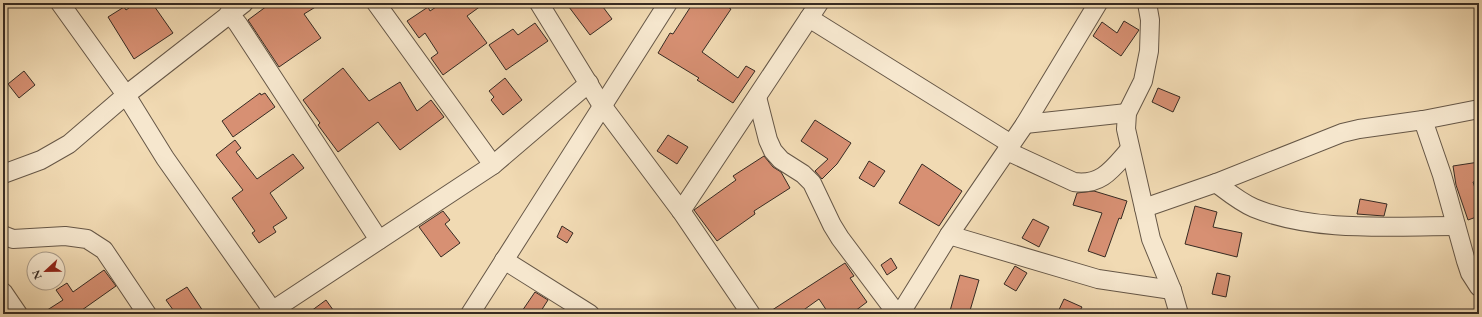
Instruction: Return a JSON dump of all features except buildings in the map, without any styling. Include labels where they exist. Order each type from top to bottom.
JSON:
[{"type":"street","points":[[60,3],[126,95],[165,158],[272,313],[493,165],[590,84]]},
{"type":"street","points":[[3,174],[41,160],[69,144],[126,95],[229,13],[244,3]]},
{"type":"street","points":[[376,3],[493,165]]},
{"type":"street","points":[[539,3],[601,104],[681,211],[752,314]]},
{"type":"street","points":[[470,314],[601,104],[668,3]]},
{"type":"street","points":[[681,211],[819,3]]},
{"type":"street","points":[[900,314],[949,235],[1009,148],[1098,3]]},
{"type":"street","points":[[1147,3],[1150,20],[1148,59],[1143,81],[1127,113],[1126,129],[1151,239],[1172,290],[1179,314]]},
{"type":"street","points":[[229,13],[247,37],[379,240]]},
{"type":"street","points":[[809,18],[1009,148],[1074,182],[1084,183],[1097,181],[1107,174],[1130,149]]},
{"type":"street","points":[[757,97],[768,140],[773,151],[781,160],[803,174],[812,184],[840,238],[897,314]]},
{"type":"street","points":[[1144,208],[1216,183],[1342,133],[1479,109]]},
{"type":"street","points":[[1024,124],[1127,113]]},
{"type":"street","points":[[1423,120],[1442,175],[1470,273],[1479,287]]},
{"type":"street","points":[[1216,183],[1253,207],[1296,220],[1366,226],[1456,226]]},
{"type":"street","points":[[3,235],[13,239],[65,236],[86,239],[104,250],[147,314]]},
{"type":"street","points":[[949,235],[1098,279],[1172,290]]},
{"type":"street","points":[[504,260],[590,314]]},
{"type":"street","points":[[3,292],[18,314]]}]
